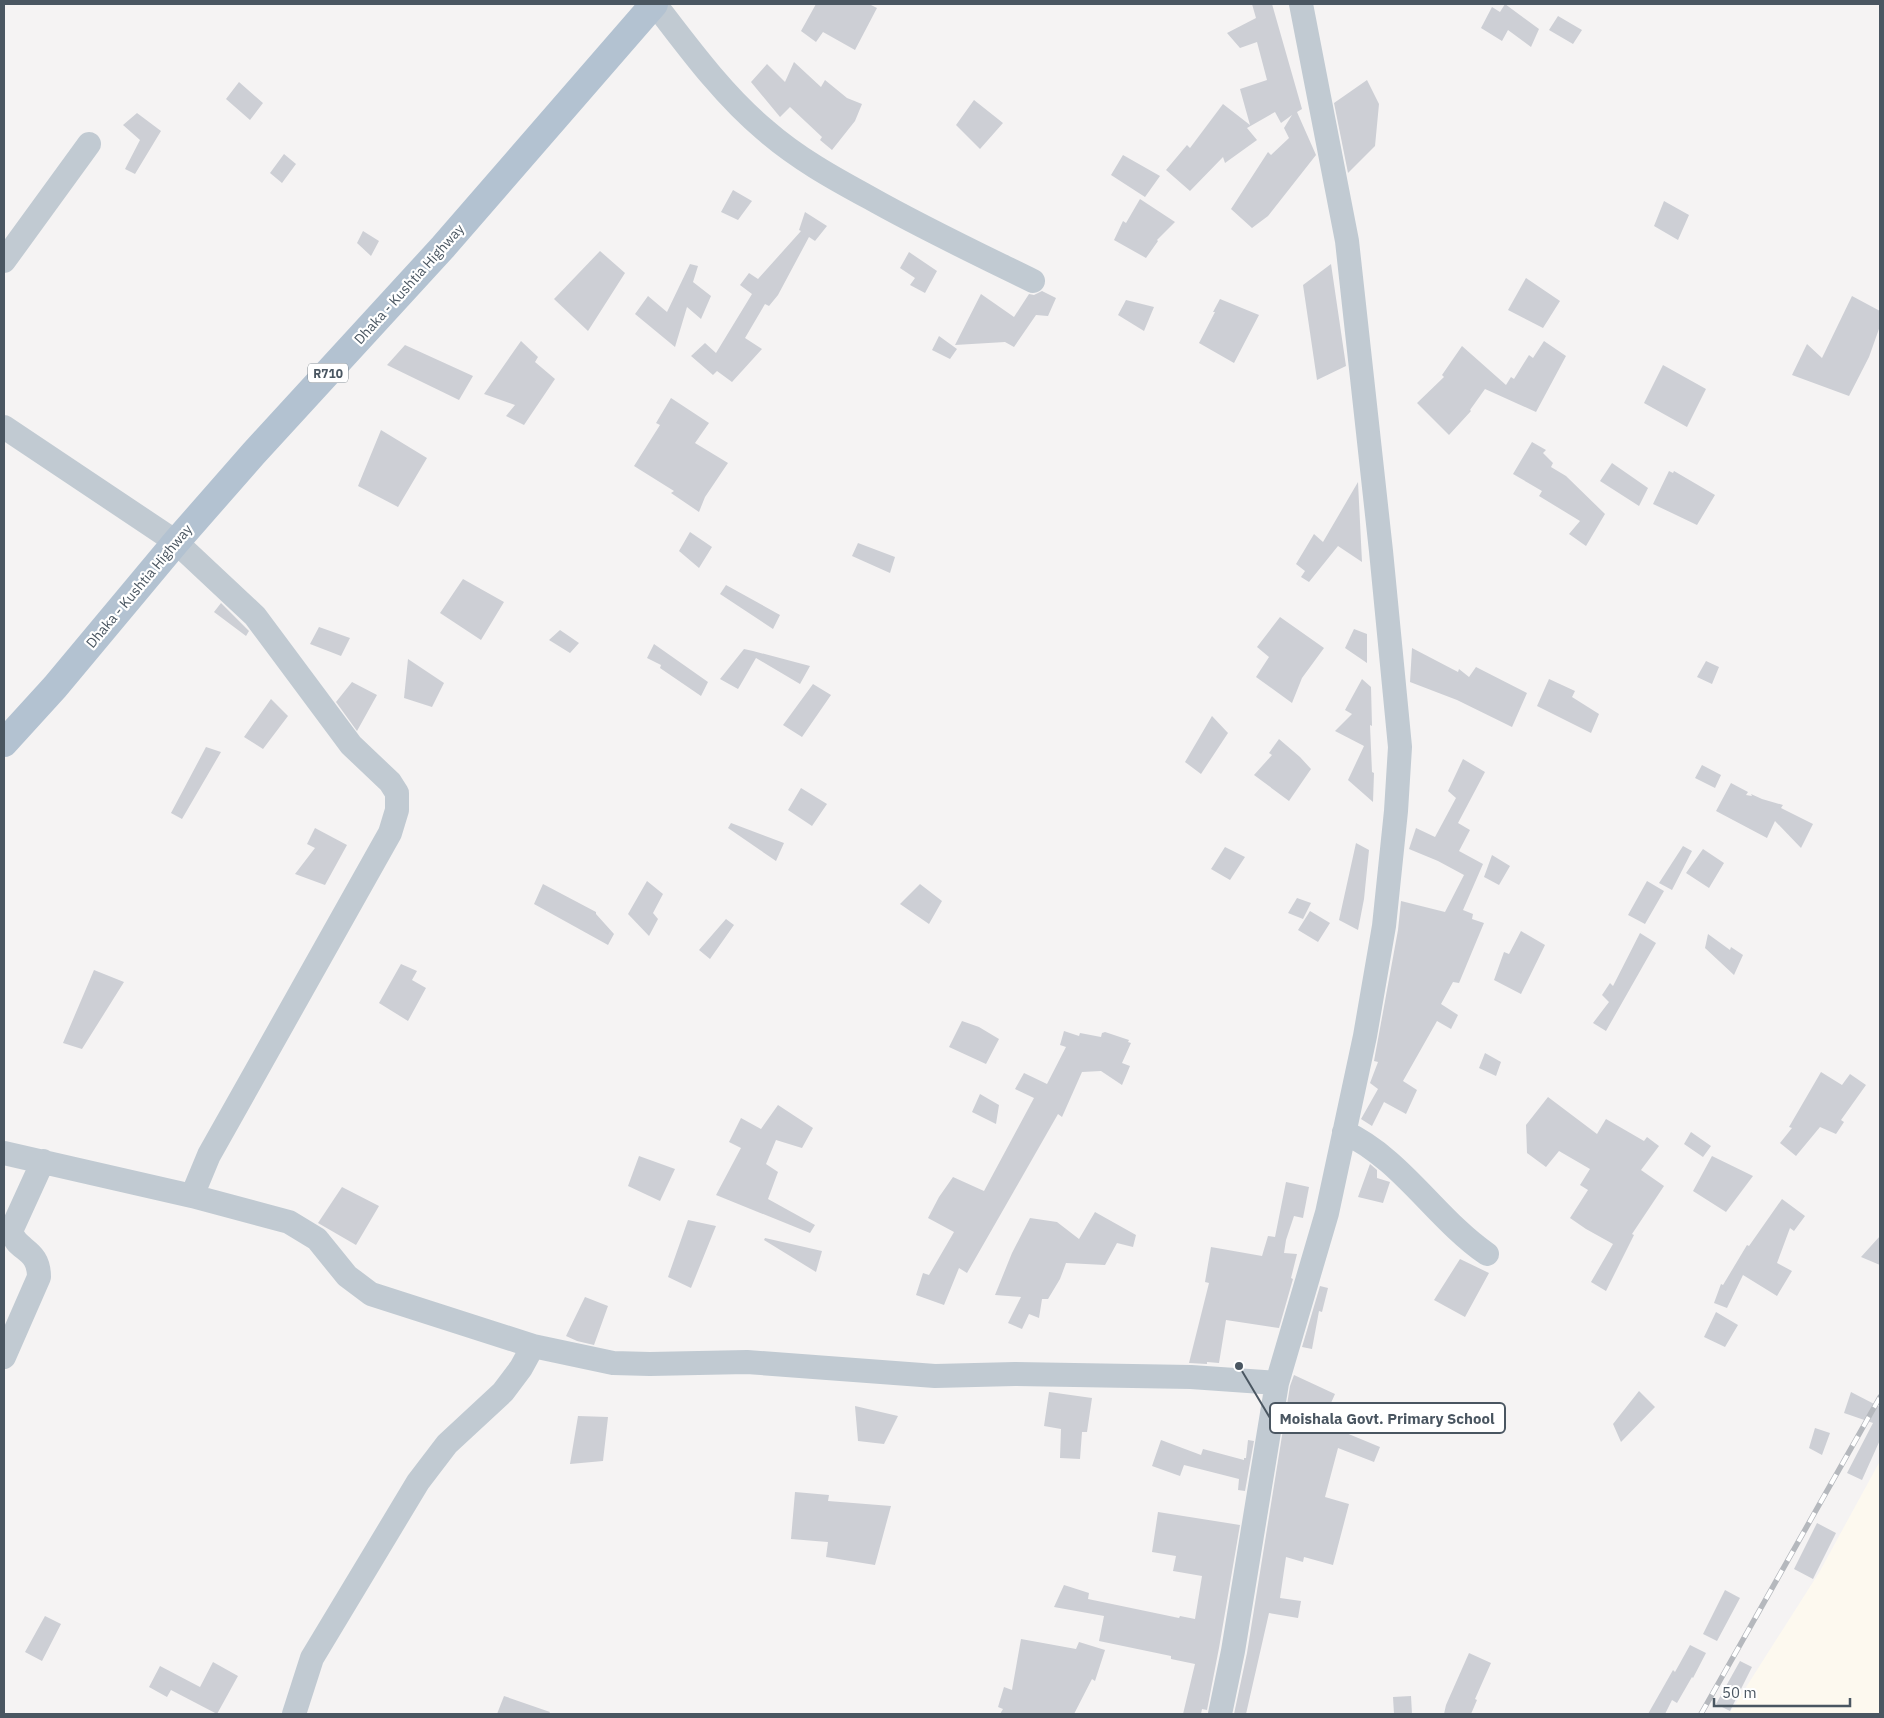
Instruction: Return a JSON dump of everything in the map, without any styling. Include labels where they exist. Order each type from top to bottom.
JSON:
[{"type":"main road","name":"Dhaka - Kushtia Highway","points":[[4,743],[254,453],[443,247],[655,4]]},
{"type":"street","points":[[655,4],[693,54],[744,112],[765,131],[822,172],[916,223],[1033,281]]},
{"type":"street","points":[[1220,1714],[1233,1651],[1277,1384],[1327,1213],[1365,1036],[1384,926],[1396,811],[1400,747],[1382,560],[1347,242],[1301,4]]},
{"type":"street","points":[[4,261],[89,144]]},
{"type":"street","points":[[4,428],[176,542],[255,616],[351,745],[390,782],[397,794],[397,810],[390,832],[214,1147],[192,1196]]},
{"type":"street","points":[[1344,1132],[1358,1138],[1380,1154],[1456,1229],[1487,1254]]},
{"type":"street","points":[[4,1153],[192,1196],[289,1222],[317,1239],[346,1276],[370,1294],[533,1346],[613,1363],[747,1362],[935,1376],[1015,1374],[1191,1377],[1277,1384]]},
{"type":"street","points":[[4,1357],[39,1277],[39,1267],[35,1258],[13,1238],[11,1231],[43,1161]]},
{"type":"street","points":[[294,1714],[312,1658],[418,1482],[447,1444],[503,1392],[521,1368],[533,1346]]},
{"type":"shaded area","points":[[1880,1461],[1880,1714],[1729,1714],[1820,1571]]},
{"type":"building","points":[[816,4],[869,4],[877,8],[855,50],[823,32],[816,42],[801,31]]},
{"type":"building","points":[[1252,4],[1272,4],[1302,109],[1297,112],[1316,155],[1268,216],[1252,228],[1231,209],[1268,152],[1271,155],[1289,138],[1284,128],[1292,115],[1281,123],[1275,112],[1247,128],[1257,140],[1225,163],[1223,157],[1190,191],[1166,170],[1187,145],[1190,148],[1223,104],[1250,125],[1240,89],[1267,80],[1257,42],[1240,48],[1227,33],[1256,18]]},
{"type":"building","points":[[1505,4],[1539,29],[1531,47],[1508,30],[1502,41],[1481,28],[1492,7],[1500,12]]},
{"type":"building","points":[[1558,16],[1582,30],[1573,44],[1549,30]]},
{"type":"building","points":[[794,62],[821,87],[825,80],[847,98],[862,104],[855,121],[832,150],[820,140],[822,137],[790,107],[780,117],[751,82],[767,64],[785,82]]},
{"type":"building","points":[[1367,80],[1379,104],[1375,146],[1348,173],[1334,103]]},
{"type":"building","points":[[239,82],[263,103],[250,120],[226,99]]},
{"type":"building","points":[[974,100],[1003,123],[980,149],[956,125]]},
{"type":"building","points":[[137,113],[161,131],[135,174],[125,169],[140,140],[123,125]]},
{"type":"building","points":[[284,154],[296,164],[282,183],[270,173]]},
{"type":"building","points":[[1123,155],[1160,176],[1145,197],[1111,175]]},
{"type":"building","points":[[733,190],[752,201],[738,220],[721,212]]},
{"type":"building","points":[[1140,199],[1175,222],[1157,240],[1146,258],[1114,240],[1123,221],[1126,223]]},
{"type":"building","points":[[1664,201],[1689,215],[1678,240],[1654,226]]},
{"type":"building","points":[[805,212],[827,226],[815,241],[809,237],[778,295],[769,306],[765,304],[745,338],[762,349],[732,382],[717,371],[713,375],[691,356],[705,343],[716,353],[752,294],[740,285],[749,273],[758,279],[801,231],[799,230]]},
{"type":"building","points":[[363,231],[379,241],[371,256],[357,243]]},
{"type":"building","points":[[600,251],[625,273],[588,331],[554,299]]},
{"type":"building","points":[[909,252],[937,271],[925,293],[910,285],[915,278],[900,268]]},
{"type":"building","points":[[690,264],[698,266],[693,282],[711,296],[701,319],[687,307],[675,347],[635,314],[648,296],[667,312]]},
{"type":"building","points":[[1331,264],[1346,366],[1317,380],[1303,285]]},
{"type":"building","points":[[1526,278],[1560,301],[1543,328],[1508,310]]},
{"type":"building","points":[[1042,291],[1056,298],[1048,316],[1036,315],[1014,347],[1005,342],[955,345],[981,294],[1014,317],[1029,294],[1034,295]]},
{"type":"building","points":[[1852,296],[1880,311],[1880,326],[1869,357],[1849,396],[1792,375],[1807,344],[1822,358]]},
{"type":"building","points":[[1220,299],[1259,315],[1234,363],[1199,343]]},
{"type":"building","points":[[1126,300],[1154,307],[1144,331],[1118,315]]},
{"type":"building","points":[[939,336],[957,349],[950,359],[932,350]]},
{"type":"building","points":[[521,341],[538,357],[535,362],[555,379],[524,425],[506,416],[515,405],[484,394]]},
{"type":"building","points":[[1544,341],[1566,356],[1536,412],[1485,389],[1471,411],[1449,435],[1417,403],[1444,377],[1442,375],[1462,346],[1506,385],[1511,377],[1514,379],[1529,355],[1533,358]]},
{"type":"building","points":[[405,345],[473,376],[459,400],[387,365]]},
{"type":"building","points":[[1663,365],[1706,389],[1687,427],[1644,403]]},
{"type":"building","points":[[671,398],[709,423],[695,443],[728,463],[705,497],[699,512],[671,493],[674,491],[634,466],[660,425],[656,423]]},
{"type":"building","points":[[381,430],[427,458],[398,507],[358,486]]},
{"type":"building","points":[[1532,442],[1546,450],[1543,453],[1553,463],[1551,467],[1566,476],[1605,514],[1586,546],[1569,534],[1580,521],[1539,496],[1542,491],[1513,474]]},
{"type":"building","points":[[1612,463],[1648,488],[1639,506],[1600,481]]},
{"type":"building","points":[[1669,471],[1673,473],[1674,471],[1715,495],[1697,525],[1653,504]]},
{"type":"building","points":[[1358,482],[1362,562],[1338,546],[1309,582],[1301,577],[1305,571],[1296,564],[1314,534],[1323,542]]},
{"type":"building","points":[[690,532],[712,547],[699,568],[679,551]]},
{"type":"building","points":[[858,543],[895,557],[890,573],[852,556]]},
{"type":"building","points":[[463,579],[504,602],[481,640],[440,613]]},
{"type":"building","points":[[726,585],[780,615],[773,629],[720,594]]},
{"type":"building","points":[[221,603],[249,631],[246,636],[214,612]]},
{"type":"building","points":[[1280,617],[1324,648],[1302,678],[1292,703],[1256,677],[1269,657],[1257,647]]},
{"type":"building","points":[[319,627],[350,638],[341,656],[310,644]]},
{"type":"building","points":[[1354,629],[1367,634],[1367,663],[1345,648]]},
{"type":"building","points":[[560,630],[579,643],[570,653],[549,640]]},
{"type":"building","points":[[654,644],[708,682],[701,696],[660,668],[661,665],[647,658]]},
{"type":"building","points":[[1412,648],[1458,672],[1459,669],[1469,677],[1476,667],[1527,693],[1512,727],[1457,700],[1410,682]]},
{"type":"building","points":[[744,649],[810,666],[800,684],[756,658],[738,689],[720,679]]},
{"type":"building","points":[[408,659],[444,683],[432,707],[404,698]]},
{"type":"building","points":[[1706,661],[1719,667],[1712,684],[1697,677]]},
{"type":"building","points":[[1362,679],[1371,687],[1372,726],[1370,725],[1372,772],[1374,773],[1373,802],[1348,780],[1364,746],[1335,731],[1352,714],[1345,710]]},
{"type":"building","points":[[1549,679],[1575,691],[1572,697],[1599,714],[1591,733],[1537,706]]},
{"type":"building","points":[[352,682],[377,695],[357,731],[336,702]]},
{"type":"building","points":[[813,684],[831,695],[802,737],[783,725]]},
{"type":"building","points":[[271,699],[288,716],[263,749],[244,737]]},
{"type":"building","points":[[1212,716],[1228,733],[1201,774],[1185,762]]},
{"type":"building","points":[[1279,739],[1311,769],[1289,801],[1254,775],[1272,755],[1269,753]]},
{"type":"building","points":[[206,747],[221,752],[182,819],[171,813]]},
{"type":"building","points":[[1463,759],[1485,772],[1458,823],[1470,830],[1459,851],[1483,864],[1463,910],[1473,914],[1472,919],[1484,923],[1459,983],[1453,982],[1441,1004],[1458,1015],[1451,1029],[1437,1021],[1403,1081],[1417,1090],[1406,1114],[1384,1102],[1372,1126],[1361,1119],[1378,1089],[1370,1083],[1378,1062],[1374,1061],[1398,930],[1401,901],[1445,912],[1464,875],[1438,861],[1409,849],[1416,828],[1435,837],[1456,798],[1448,791]]},
{"type":"building","points":[[1702,765],[1721,775],[1715,788],[1695,778]]},
{"type":"building","points":[[1731,783],[1748,792],[1746,795],[1752,796],[1751,794],[1783,805],[1781,808],[1813,824],[1801,848],[1775,821],[1767,838],[1716,811]]},
{"type":"building","points":[[801,788],[827,804],[812,826],[788,810]]},
{"type":"building","points":[[731,823],[784,843],[776,861],[728,828]]},
{"type":"building","points":[[315,828],[347,845],[325,885],[295,874],[315,848],[307,844]]},
{"type":"building","points":[[1356,843],[1369,850],[1364,899],[1358,930],[1339,920]]},
{"type":"building","points":[[1683,846],[1692,851],[1672,890],[1659,883]]},
{"type":"building","points":[[1225,847],[1245,857],[1230,880],[1211,869]]},
{"type":"building","points":[[1703,849],[1724,863],[1709,888],[1686,873]]},
{"type":"building","points":[[1492,855],[1510,866],[1499,885],[1484,877]]},
{"type":"building","points":[[647,881],[663,894],[653,913],[658,919],[649,936],[628,914]]},
{"type":"building","points":[[1647,881],[1664,891],[1645,924],[1628,915]]},
{"type":"building","points":[[543,884],[596,912],[614,934],[608,945],[534,904]]},
{"type":"building","points":[[920,884],[942,901],[929,924],[900,904]]},
{"type":"building","points":[[1297,898],[1311,903],[1303,919],[1288,913]]},
{"type":"building","points":[[1310,911],[1330,923],[1318,942],[1298,930]]},
{"type":"building","points":[[726,919],[734,925],[710,959],[699,950]]},
{"type":"building","points":[[1521,931],[1545,945],[1521,994],[1494,980],[1504,952],[1509,954]]},
{"type":"building","points":[[1640,933],[1656,943],[1606,1031],[1593,1023],[1609,1002],[1602,995],[1610,983],[1613,986]]},
{"type":"building","points":[[1708,934],[1730,950],[1731,947],[1743,955],[1734,975],[1705,948]]},
{"type":"building","points":[[401,964],[417,971],[412,980],[426,988],[408,1021],[379,1003]]},
{"type":"building","points":[[94,970],[124,982],[82,1049],[63,1043]]},
{"type":"building","points":[[962,1021],[979,1027],[999,1039],[986,1064],[949,1047]]},
{"type":"building","points":[[1064,1031],[1079,1036],[1080,1033],[1101,1037],[1102,1033],[1105,1032],[1129,1040],[1128,1042],[1131,1043],[1122,1063],[1130,1066],[1122,1085],[1101,1071],[1082,1072],[1062,1117],[1058,1114],[967,1273],[959,1268],[944,1305],[916,1295],[923,1273],[929,1275],[954,1232],[928,1218],[939,1197],[953,1177],[984,1191],[1034,1098],[1015,1089],[1024,1073],[1047,1084],[1066,1047],[1060,1045]]},
{"type":"building","points":[[1485,1053],[1501,1062],[1496,1076],[1479,1068]]},
{"type":"building","points":[[1821,1072],[1842,1085],[1850,1074],[1866,1085],[1841,1120],[1844,1122],[1836,1134],[1820,1127],[1796,1156],[1780,1143],[1792,1128],[1789,1127]]},
{"type":"building","points":[[980,1094],[999,1105],[996,1124],[972,1112]]},
{"type":"building","points":[[1548,1097],[1597,1134],[1606,1119],[1644,1141],[1647,1137],[1659,1146],[1641,1170],[1664,1186],[1632,1234],[1634,1235],[1606,1291],[1591,1282],[1613,1244],[1570,1218],[1588,1190],[1580,1185],[1590,1169],[1559,1151],[1546,1167],[1527,1153],[1526,1125]]},
{"type":"building","points":[[778,1105],[813,1128],[802,1148],[776,1140],[766,1164],[778,1172],[768,1199],[815,1225],[810,1233],[716,1195],[741,1148],[729,1142],[741,1118],[761,1129]]},
{"type":"building","points":[[1691,1132],[1711,1146],[1703,1157],[1684,1144]]},
{"type":"building","points":[[639,1156],[675,1169],[660,1201],[628,1186]]},
{"type":"building","points":[[1712,1156],[1753,1176],[1726,1212],[1693,1191]]},
{"type":"building","points":[[1370,1164],[1377,1170],[1377,1178],[1390,1182],[1383,1203],[1358,1197]]},
{"type":"building","points":[[1286,1182],[1309,1187],[1303,1218],[1294,1216],[1286,1240],[1284,1253],[1297,1254],[1291,1278],[1293,1279],[1279,1328],[1226,1320],[1219,1363],[1189,1363],[1209,1283],[1205,1282],[1211,1247],[1262,1256],[1268,1236],[1275,1237]]},
{"type":"building","points":[[342,1187],[379,1206],[356,1245],[318,1223]]},
{"type":"building","points":[[1782,1199],[1805,1216],[1794,1231],[1790,1228],[1777,1263],[1792,1271],[1777,1296],[1743,1275],[1727,1308],[1714,1303],[1721,1284],[1723,1285],[1747,1245],[1749,1246]]},
{"type":"building","points":[[1095,1212],[1136,1235],[1133,1247],[1117,1243],[1105,1265],[1066,1263],[1060,1279],[1048,1299],[1042,1299],[1039,1318],[1029,1314],[1022,1329],[1008,1323],[1021,1297],[995,1295],[1012,1253],[1030,1218],[1057,1222],[1079,1239]]},
{"type":"building","points":[[688,1220],[716,1226],[691,1288],[668,1277]]},
{"type":"building","points":[[1880,1236],[1880,1265],[1861,1257]]},
{"type":"building","points":[[765,1238],[822,1251],[816,1272],[764,1240]]},
{"type":"building","points":[[1460,1259],[1489,1273],[1465,1317],[1434,1300]]},
{"type":"building","points":[[1320,1286],[1328,1288],[1322,1312],[1319,1311],[1312,1349],[1302,1347]]},
{"type":"building","points":[[585,1297],[608,1306],[594,1345],[566,1336]]},
{"type":"building","points":[[1716,1312],[1738,1325],[1725,1347],[1704,1337]]},
{"type":"building","points":[[1294,1375],[1335,1394],[1322,1423],[1380,1447],[1374,1462],[1338,1448],[1325,1497],[1349,1504],[1333,1565],[1304,1557],[1303,1562],[1286,1557],[1280,1598],[1301,1601],[1298,1618],[1269,1613],[1246,1714],[1234,1714],[1247,1653],[1290,1386]]},
{"type":"building","points":[[1639,1391],[1655,1407],[1621,1442],[1613,1424]]},
{"type":"building","points":[[1049,1392],[1092,1398],[1087,1432],[1082,1432],[1080,1459],[1060,1458],[1061,1429],[1044,1426]]},
{"type":"building","points":[[1851,1392],[1880,1407],[1880,1440],[1862,1480],[1847,1473],[1873,1423],[1844,1413]]},
{"type":"building","points":[[855,1406],[898,1416],[884,1444],[858,1441]]},
{"type":"building","points":[[578,1416],[608,1417],[603,1461],[570,1464]]},
{"type":"building","points":[[1815,1428],[1830,1433],[1822,1455],[1809,1448]]},
{"type":"building","points":[[1161,1440],[1201,1455],[1203,1449],[1244,1460],[1246,1458],[1248,1440],[1254,1441],[1245,1491],[1238,1490],[1239,1479],[1184,1465],[1180,1476],[1152,1466]]},
{"type":"building","points":[[795,1492],[829,1495],[828,1501],[891,1506],[875,1565],[826,1557],[828,1542],[791,1539]]},
{"type":"building","points":[[1158,1512],[1240,1525],[1207,1710],[1202,1709],[1201,1714],[1183,1714],[1195,1664],[1171,1659],[1171,1656],[1099,1641],[1104,1616],[1054,1607],[1064,1585],[1089,1593],[1088,1599],[1179,1618],[1180,1616],[1195,1619],[1202,1576],[1173,1571],[1176,1556],[1152,1552]]},
{"type":"building","points":[[1817,1523],[1836,1533],[1813,1579],[1794,1569]]},
{"type":"building","points":[[1725,1590],[1740,1598],[1717,1641],[1703,1634]]},
{"type":"building","points":[[45,1616],[61,1624],[42,1661],[25,1652]]},
{"type":"building","points":[[1021,1639],[1076,1649],[1079,1642],[1105,1650],[1095,1681],[1092,1679],[1074,1714],[1000,1714],[1003,1709],[998,1707],[1004,1687],[1012,1690]]},
{"type":"building","points":[[1690,1645],[1706,1653],[1693,1678],[1677,1703],[1672,1700],[1665,1714],[1648,1714],[1673,1670],[1675,1672]]},
{"type":"building","points":[[1469,1653],[1491,1663],[1475,1699],[1477,1700],[1471,1714],[1444,1714],[1446,1705]]},
{"type":"building","points":[[1740,1661],[1752,1667],[1730,1711],[1716,1704]]},
{"type":"building","points":[[213,1662],[238,1676],[217,1714],[171,1690],[167,1697],[149,1687],[160,1666],[200,1687]]},
{"type":"building","points":[[504,1696],[550,1712],[549,1714],[497,1714]]},
{"type":"building","points":[[1411,1696],[1412,1714],[1394,1714],[1393,1697]]},
{"type":"railway","points":[[1701,1714],[1880,1397]]},
{"type":"place","name":"Moishala Govt. Primary School","points":[[1239,1366]]}]
